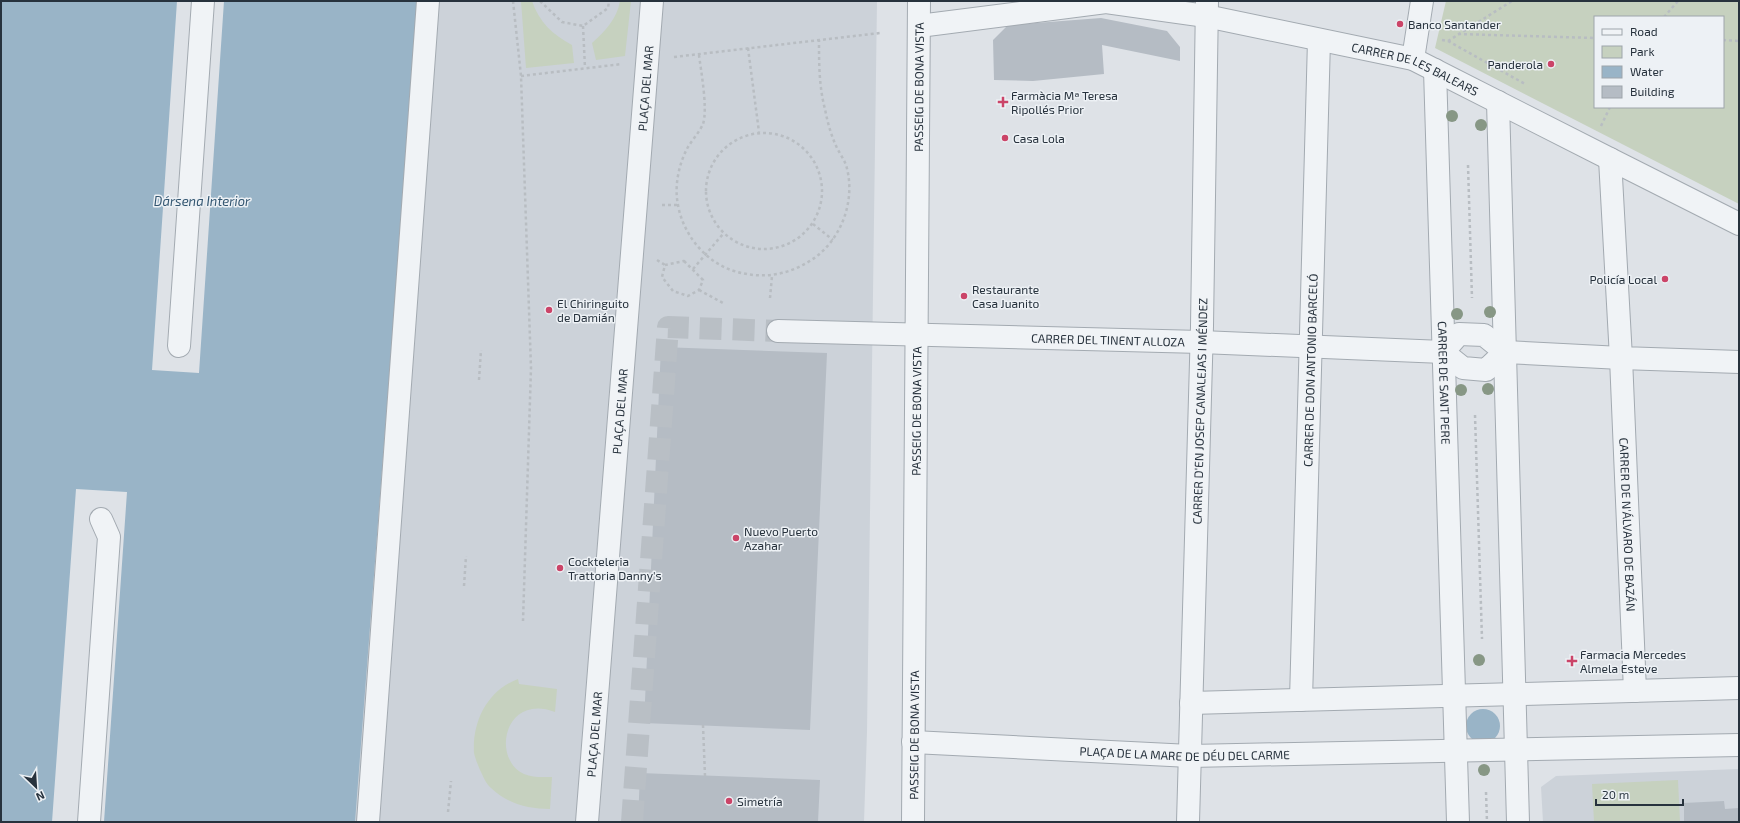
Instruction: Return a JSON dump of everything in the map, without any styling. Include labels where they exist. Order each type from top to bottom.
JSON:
[{"type":"street","points":[[179,346],[203,1]]},
{"type":"street","points":[[368,822],[428,1]]},
{"type":"street","name":"PLAÇA DEL MAR","points":[[587,822],[652,1]]},
{"type":"street","name":"PASSEIG DE BONA VISTA","points":[[913,822],[919,1]]},
{"type":"street","points":[[1412,59],[1422,1]]},
{"type":"street","name":"CARRER DE LES BALEARS","points":[[918,26],[1106,2],[1207,8],[1319,40],[1412,59],[1739,224]]},
{"type":"street","name":"CARRER D'EN JOSEP CANALEJAS I MÉNDEZ","points":[[1188,822],[1201,342],[1207,8]]},
{"type":"street","name":"CARRER DE DON ANTONIO BARCELÓ","points":[[1301,700],[1319,40]]},
{"type":"street","name":"CARRER DE SANT PERE","points":[[1435,70],[1454,696]]},
{"type":"street","points":[[1498,102],[1518,822]]},
{"type":"street","name":"CARRER DE N'ÁLVARO DE BAZÁN","points":[[1610,159],[1621,358],[1634,691]]},
{"type":"street","name":"CARRER DEL TINENT ALLOZA","points":[[778,331],[1201,342],[1443,352]]},
{"type":"street","points":[[1505,352],[1486,370],[1462,368],[1443,352],[1459,334],[1484,336],[1505,352],[1739,362]]},
{"type":"street","points":[[89,822],[110,537],[101,519]]},
{"type":"street","points":[[1192,703],[1739,688]]},
{"type":"street","points":[[1454,696],[1458,822]]},
{"type":"street","name":"PLAÇA DE LA MARE DE DÉU DEL CARME","points":[[913,742],[1190,756],[1739,745]]},
{"type":"path","points":[[513,1],[521,76],[531,368],[523,621]]},
{"type":"path","points":[[540,1],[562,22],[583,26],[608,8],[609,1]]},
{"type":"path","points":[[1417,34],[1448,41],[1512,1]]},
{"type":"path","points":[[1665,16],[1678,1]]},
{"type":"path","points":[[583,26],[585,68]]},
{"type":"path","points":[[521,76],[880,33]]},
{"type":"path","points":[[1458,34],[1594,38]]},
{"type":"path","points":[[700,54],[704,93],[703,124],[687,148],[678,176],[677,204],[687,232],[705,254],[725,268],[748,275],[772,276],[801,267],[816,258],[833,240],[845,217],[849,192],[846,166],[834,142],[824,107],[819,69],[819,40]]},
{"type":"path","points":[[1724,40],[1739,41]]},
{"type":"path","points":[[748,48],[759,132]]},
{"type":"path","points":[[759,132],[785,135],[807,150],[821,173],[823,199],[813,224],[795,242],[770,250],[745,247],[724,234],[710,216],[705,194],[708,172],[719,152],[737,138],[759,132]]},
{"type":"path","points":[[1468,165],[1472,298]]},
{"type":"path","points":[[813,224],[833,240]]},
{"type":"path","points":[[693,269],[724,234]]},
{"type":"path","points":[[684,261],[703,280],[700,290],[688,296],[673,291],[662,277],[665,265],[684,261]]},
{"type":"path","points":[[770,298],[772,276]]},
{"type":"path","points":[[700,290],[723,303]]},
{"type":"path","points":[[479,380],[481,350]]},
{"type":"path","points":[[1475,415],[1482,639]]},
{"type":"path","points":[[464,586],[466,556]]},
{"type":"path","points":[[703,725],[705,776]]},
{"type":"path","points":[[448,812],[450,781]]},
{"type":"path","points":[[1486,792],[1487,822]]},
{"type":"shaded area","points":[[1,1],[877,1],[867,732],[864,822],[1,822]]},
{"type":"shaded area","points":[[1739,769],[1739,822],[1543,822],[1541,787],[1556,776]]},
{"type":"green space","points":[[521,1],[532,1],[543,22],[559,37],[572,45],[574,63],[526,68]]},
{"type":"green space","points":[[620,1],[631,1],[625,56],[596,60],[592,43],[606,29],[613,19]]},
{"type":"green space","points":[[1446,1],[1739,1],[1739,204],[1435,48]]},
{"type":"green space","points":[[518,679],[519,684],[557,689],[555,712],[538,709],[524,712],[514,719],[508,730],[506,743],[508,755],[514,766],[524,774],[534,777],[552,777],[550,809],[526,807],[504,798],[486,782],[474,755],[476,729],[484,708],[498,691],[507,684]]},
{"type":"green space","points":[[1678,780],[1680,822],[1594,822],[1592,784]]},
{"type":"water","name":"Dársena Interior","points":[[1,1],[418,1],[355,822],[1,822]]},
{"type":"water","points":[[1483,709],[1495,714],[1500,726],[1495,738],[1483,743],[1471,738],[1466,726],[1471,714]]},
{"type":"pier","points":[[177,1],[224,1],[199,373],[152,370]]},
{"type":"pier","points":[[76,489],[127,492],[104,822],[52,822]]},
{"type":"building","points":[[1101,18],[1167,31],[1180,47],[1180,61],[1102,45],[1104,74],[1033,81],[994,80],[993,40],[1008,25]]},
{"type":"building","name":"Nuevo Puerto Azahar","points":[[661,347],[827,353],[810,730],[644,723]]},
{"type":"building","name":"Simetría","points":[[640,773],[820,780],[818,822],[638,822]]},
{"type":"building","points":[[1724,801],[1725,809],[1739,808],[1739,822],[1684,822],[1684,803]]},
{"type":"tunnel","points":[[632,822],[668,327],[778,331]]},
{"type":"place","name":"Banco Santander","points":[[1400,24]]},
{"type":"place","name":"Panderola","points":[[1551,64]]},
{"type":"place","name":"Farmàcia Mª Teresa Ripollés Prior","points":[[1003,102]]},
{"type":"place","name":"Casa Lola","points":[[1005,138]]},
{"type":"place","name":"Policía Local","points":[[1665,279]]},
{"type":"place","name":"Restaurante Casa Juanito","points":[[964,296]]},
{"type":"place","name":"El Chiringuito de Damián","points":[[549,310]]},
{"type":"place","name":"Nuevo Puerto Azahar","points":[[736,538]]},
{"type":"place","name":"Cockteleria Trattoria Danny's","points":[[560,568]]},
{"type":"place","name":"Farmacia Mercedes Almela Esteve","points":[[1572,661]]},
{"type":"place","name":"Simetría","points":[[729,801]]}]
